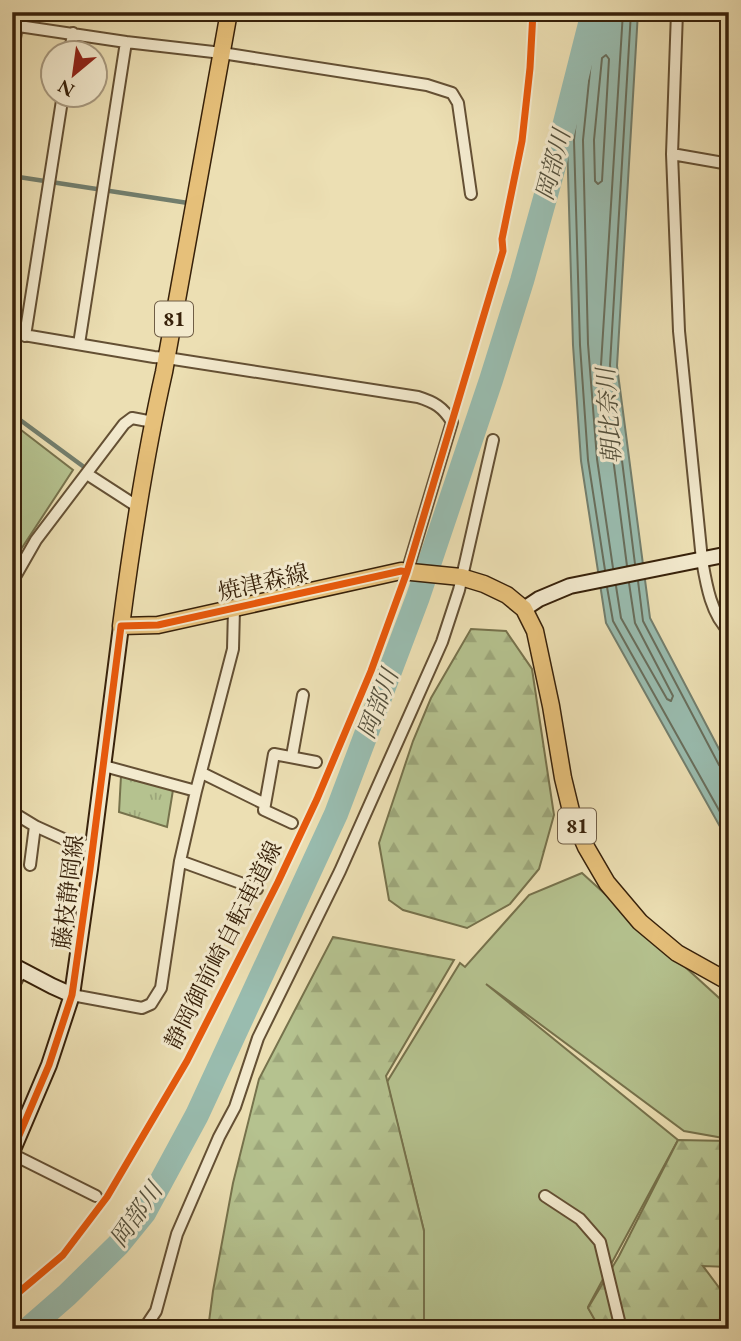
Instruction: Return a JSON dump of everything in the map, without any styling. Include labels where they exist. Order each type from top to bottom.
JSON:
[{"type":"main road","name":"81","points":[[121,626],[138,507],[229,12]]},
{"type":"main road","points":[[524,610],[539,598],[580,584],[729,554]]},
{"type":"main road","name":"焼津森線","points":[[121,626],[158,625],[401,571],[456,577],[484,584],[507,595],[524,610]]},
{"type":"main road","name":"81","points":[[524,610],[535,631],[572,815],[586,847],[607,883],[640,922],[677,953],[729,982]]},
{"type":"main road","name":"藤枝静岡線","points":[[12,1153],[48,1065],[72,995],[121,626]]},
{"type":"main road","points":[[17,968],[72,995]]},
{"type":"street","points":[[677,12],[672,153],[679,331],[695,561],[723,625],[729,631]]},
{"type":"street","points":[[12,56],[15,26],[222,53],[428,85],[452,93],[458,103],[471,194]]},
{"type":"street","points":[[72,38],[73,33]]},
{"type":"street","points":[[79,344],[126,42]]},
{"type":"street","points":[[25,335],[61,108]]},
{"type":"street","points":[[672,153],[729,164]]},
{"type":"street","points":[[12,333],[418,397],[432,402],[446,412],[452,422],[410,572]]},
{"type":"street","points":[[12,582],[36,540],[128,421],[137,418],[153,422]]},
{"type":"street","points":[[144,1329],[156,1311],[177,1234],[234,1107],[258,1038],[340,871],[442,642],[458,590],[456,577],[493,440]]},
{"type":"street","points":[[87,474],[138,507]]},
{"type":"street","points":[[72,995],[142,1008],[151,1004],[161,988],[180,861],[233,649],[234,609]]},
{"type":"street","points":[[292,756],[303,695]]},
{"type":"street","points":[[292,822],[264,810],[274,754],[316,762]]},
{"type":"street","points":[[104,766],[196,791]]},
{"type":"street","points":[[202,773],[265,804]]},
{"type":"street","points":[[12,812],[35,827],[79,846],[93,845]]},
{"type":"street","points":[[30,865],[35,827]]},
{"type":"street","points":[[180,861],[257,889]]},
{"type":"street","points":[[12,989],[17,968]]},
{"type":"street","points":[[12,1153],[96,1196]]},
{"type":"street","points":[[545,1196],[580,1219],[600,1242],[621,1329]]},
{"type":"green space","points":[[12,423],[73,470],[12,563]]},
{"type":"green space","points":[[471,629],[506,631],[532,669],[554,815],[539,869],[510,904],[467,928],[403,910],[389,900],[379,843],[413,741],[431,698]]},
{"type":"green space","points":[[121,776],[173,790],[167,827],[119,812]]},
{"type":"green space","points":[[582,873],[729,1007],[729,1139],[684,1131],[486,984],[678,1140],[588,1307],[600,1329],[424,1329],[424,1231],[387,1082],[460,963],[465,967],[529,895]]},
{"type":"green space","points":[[333,937],[454,960],[386,1076],[424,1231],[424,1329],[208,1329],[233,1183],[259,1079]]},
{"type":"green space","points":[[678,1140],[729,1141],[729,1267],[703,1266],[729,1301],[729,1329],[600,1329],[588,1308],[619,1256]]},
{"type":"water","name":"朝比奈川","points":[[581,12],[638,12],[617,366],[650,618],[729,768],[729,839],[606,623],[581,461],[573,345],[567,139]]},
{"type":"waterway","name":"岡部川","points":[[28,1329],[118,1245],[144,1213],[197,1115],[336,814],[418,597],[491,380],[554,166],[593,12]]},
{"type":"waterway","points":[[12,176],[188,203]]},
{"type":"waterway","points":[[12,414],[84,467]]},
{"type":"cycle path","name":"静岡御前崎自転車道線","points":[[12,1298],[63,1255],[107,1197],[187,1061],[278,882],[317,799],[371,671],[407,572],[503,251],[502,239],[522,141],[533,12]]},
{"type":"cycle path","points":[[12,1152],[49,1065],[72,995],[121,626],[158,625],[401,571],[407,572]]}]
